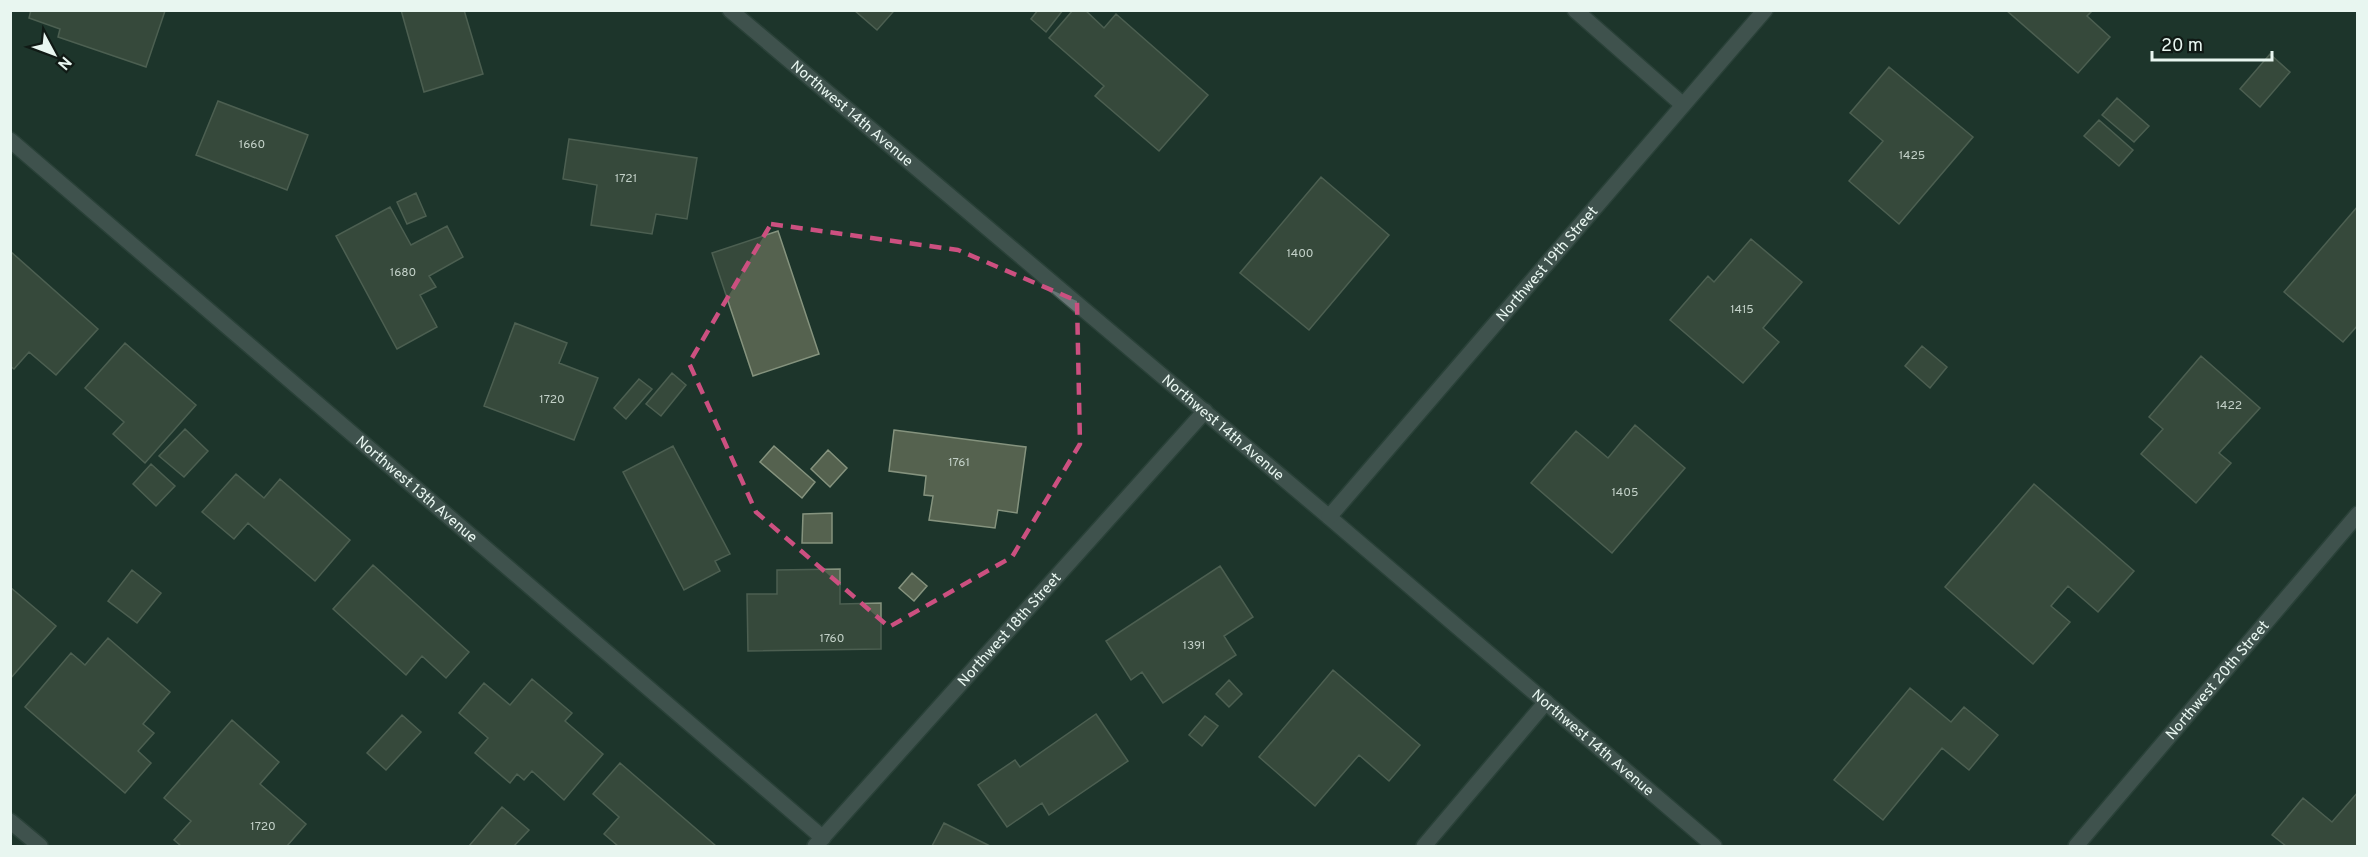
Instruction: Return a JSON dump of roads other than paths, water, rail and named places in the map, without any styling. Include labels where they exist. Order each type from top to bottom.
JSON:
[{"type":"street","name":"Northwest 14th Avenue","points":[[730,10],[1205,411],[1714,846]]},
{"type":"street","points":[[1575,10],[1683,105]]},
{"type":"street","name":"Northwest 19th Street","points":[[1329,517],[1765,10]]},
{"type":"street","name":"Northwest 13th Avenue","points":[[10,140],[819,842]]},
{"type":"street","name":"Northwest 18th Street","points":[[819,842],[1205,411]]},
{"type":"street","name":"Northwest 20th Street","points":[[2076,846],[2358,514]]},
{"type":"street","points":[[1424,846],[1546,702]]},
{"type":"street","points":[[10,821],[40,846]]}]
